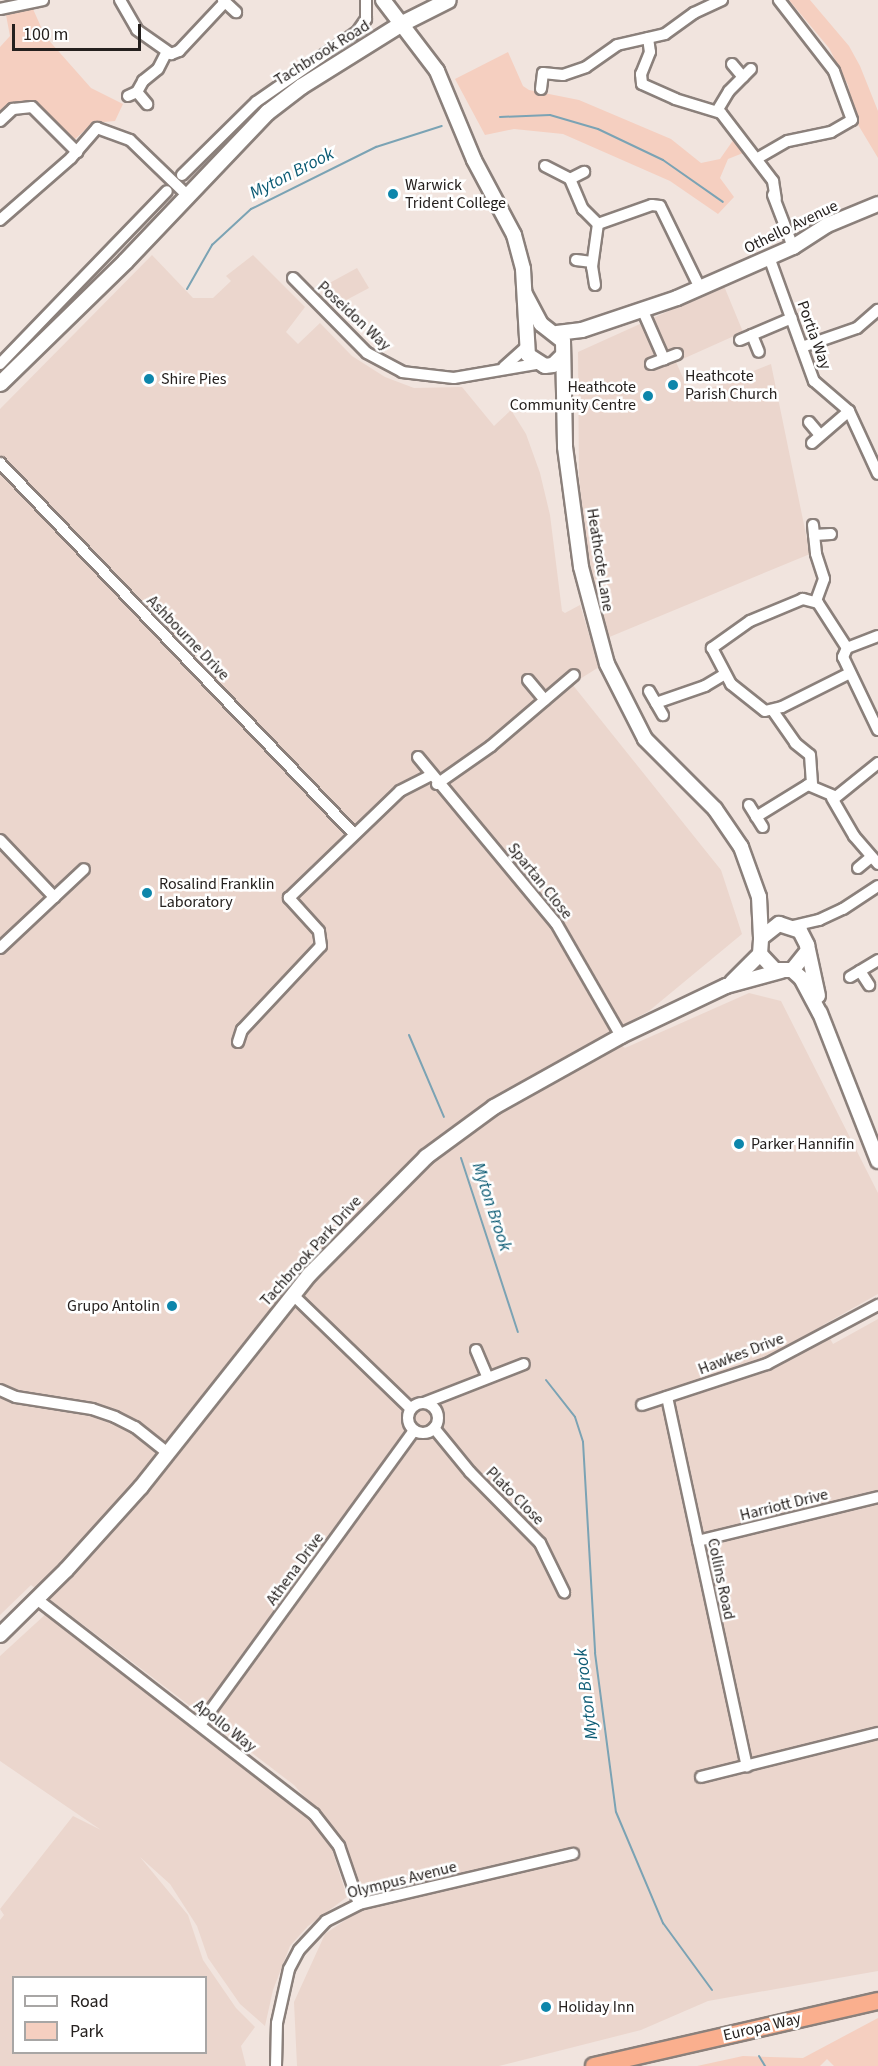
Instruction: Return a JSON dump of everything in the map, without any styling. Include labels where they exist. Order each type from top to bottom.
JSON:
[{"type":"highway","name":"Europa Way","points":[[594,2066],[878,2001]]},
{"type":"highway","name":"Europa Way","points":[[602,2066],[646,2054]]},
{"type":"main road","name":"Tachbrook Road","points":[[0,383],[125,261],[187,195],[247,120],[402,23],[448,0]]},
{"type":"street","points":[[0,9],[43,0]]},
{"type":"street","points":[[120,0],[137,30],[166,53],[179,51],[224,1],[236,12]]},
{"type":"street","name":"Tachbrook Road","points":[[182,176],[247,120],[298,70],[355,34],[372,15],[366,0]]},
{"type":"street","name":"Heathcote Lane","points":[[383,0],[437,71],[474,160],[510,226],[519,249],[525,294],[527,344],[540,365],[564,393]]},
{"type":"street","points":[[541,89],[538,72],[568,74],[591,64],[617,45],[671,31],[694,13],[722,0]]},
{"type":"street","points":[[758,158],[788,141],[831,132],[852,120],[834,71],[779,0]]},
{"type":"street","points":[[648,38],[650,52],[641,74],[642,84],[675,99],[717,111],[758,158],[766,172],[794,247]]},
{"type":"street","points":[[147,104],[132,94],[158,69],[166,53]]},
{"type":"street","points":[[717,111],[747,73],[732,64]]},
{"type":"street","points":[[0,121],[13,109],[32,107],[77,152]]},
{"type":"street","points":[[0,220],[77,152],[94,129],[117,133],[134,143],[187,195]]},
{"type":"street","points":[[544,166],[570,179],[583,209],[598,224]]},
{"type":"street","points":[[570,179],[584,172]]},
{"type":"street","points":[[0,364],[112,248],[165,198]]},
{"type":"street","name":"Othello Avenue","points":[[552,331],[582,330],[642,309],[666,296],[685,292],[794,247],[827,225],[878,204]]},
{"type":"street","points":[[598,224],[652,205],[660,206],[699,286]]},
{"type":"street","points":[[0,230],[11,212]]},
{"type":"street","points":[[596,285],[592,262],[598,224]]},
{"type":"street","points":[[112,248],[125,261]]},
{"type":"street","name":"Portia Way","points":[[769,257],[816,384],[838,398],[873,444],[878,474]]},
{"type":"street","points":[[576,260],[592,262]]},
{"type":"street","name":"Poseidon Way","points":[[294,279],[364,350],[397,370],[441,379],[504,367],[540,365]]},
{"type":"street","name":"Heathcote Lane","points":[[525,294],[537,318],[552,331],[563,351],[565,447],[581,567],[594,624],[610,673],[629,713],[651,748],[708,802],[734,835],[759,897],[761,939]]},
{"type":"street","points":[[642,309],[664,359]]},
{"type":"street","points":[[802,347],[857,328],[878,310]]},
{"type":"street","points":[[740,340],[792,318]]},
{"type":"street","name":"Othello Avenue","points":[[563,351],[582,330]]},
{"type":"street","points":[[504,367],[527,344],[533,333],[552,331]]},
{"type":"street","points":[[752,336],[759,352]]},
{"type":"street","points":[[540,365],[553,365],[563,351]]},
{"type":"street","points":[[651,364],[677,354]]},
{"type":"street","points":[[809,422],[816,439],[849,411]]},
{"type":"street","name":"Ashbourne Drive","points":[[0,463],[354,834]]},
{"type":"street","points":[[816,601],[824,579],[814,530],[831,534]]},
{"type":"street","points":[[816,601],[798,600],[750,621],[714,645],[712,652],[723,675],[758,709],[773,711],[850,674]]},
{"type":"street","points":[[816,601],[847,648]]},
{"type":"street","points":[[878,636],[847,648],[843,657],[878,730]]},
{"type":"street","points":[[238,1042],[242,1030],[320,950],[319,931],[289,898],[400,791],[434,779],[491,746],[574,675]]},
{"type":"street","points":[[656,704],[705,686],[723,675]]},
{"type":"street","points":[[528,680],[545,700]]},
{"type":"street","points":[[650,691],[663,715]]},
{"type":"street","points":[[773,711],[795,743],[810,754],[812,785]]},
{"type":"street","name":"Spartan Close","points":[[418,757],[556,923],[621,1036]]},
{"type":"street","points":[[832,798],[878,763]]},
{"type":"street","points":[[812,785],[832,798],[875,860],[858,868]]},
{"type":"street","points":[[756,817],[812,785]]},
{"type":"street","points":[[749,805],[763,827]]},
{"type":"street","points":[[0,840],[54,897]]},
{"type":"street","points":[[0,948],[84,869]]},
{"type":"street","points":[[820,1013],[806,953],[805,937],[819,920],[878,886]]},
{"type":"street","name":"Heathcote Lane","points":[[759,897],[786,925]]},
{"type":"street","points":[[819,920],[786,925],[761,939],[760,954],[766,965],[786,970],[801,978],[820,1013],[878,1161]]},
{"type":"street","points":[[786,925],[805,937]]},
{"type":"street","points":[[786,970],[806,953]]},
{"type":"street","name":"Tachbrook Park Drive","points":[[726,986],[760,954]]},
{"type":"street","points":[[850,977],[878,960]]},
{"type":"street","name":"Tachbrook Park Drive","points":[[0,1635],[38,1600],[169,1454],[292,1294],[390,1190],[440,1145],[502,1102],[621,1036],[726,986],[786,970]]},
{"type":"street","points":[[860,971],[869,985]]},
{"type":"street","points":[[292,1294],[411,1409]]},
{"type":"street","name":"Hawkes Drive","points":[[642,1405],[767,1364],[878,1305]]},
{"type":"street","points":[[476,1350],[487,1376]]},
{"type":"street","points":[[452,1394],[437,1413],[434,1428],[427,1432],[414,1430],[408,1418],[411,1409],[452,1394],[487,1376],[524,1364]]},
{"type":"street","points":[[0,1390],[22,1399],[84,1408],[116,1417],[135,1427],[169,1454]]},
{"type":"street","name":"Collins Road","points":[[667,1397],[747,1767]]},
{"type":"street","points":[[424,1403],[437,1413]]},
{"type":"street","name":"Plato Close","points":[[434,1428],[477,1479],[540,1543],[564,1592]]},
{"type":"street","name":"Athena Drive","points":[[200,1725],[414,1430]]},
{"type":"street","name":"Harriott Drive","points":[[698,1541],[878,1497]]},
{"type":"street","name":"Apollo Way","points":[[38,1600],[322,1822],[339,1846],[359,1904]]},
{"type":"street","points":[[701,1777],[878,1733]]},
{"type":"street","name":"Olympus Avenue","points":[[276,2066],[279,2009],[296,1955],[326,1921],[359,1904],[573,1854]]},
{"type":"shaded area","points":[[152,255],[193,298],[213,298],[231,281],[226,276],[253,255],[305,307],[286,332],[298,344],[320,323],[352,356],[385,377],[414,388],[462,387],[494,426],[511,410],[526,434],[540,473],[550,515],[562,611],[565,613],[580,605],[599,667],[572,684],[721,870],[742,934],[649,1011],[606,1034],[625,1048],[749,993],[781,1001],[878,1193],[878,1294],[823,1325],[833,1344],[878,1319],[878,1971],[708,2001],[641,2030],[499,2066],[297,2066],[294,2002],[325,1934],[360,1910],[334,1830],[294,1785],[31,1585],[0,1615],[0,409]]},
{"type":"shaded area","points":[[357,268],[369,288],[335,306],[324,286]]},
{"type":"shaded area","points":[[724,286],[743,332],[676,362],[691,396],[771,364],[810,554],[607,638],[584,539],[579,475],[578,352]]},
{"type":"shaded area","points":[[48,1612],[310,1815],[330,1843],[347,1897],[308,1926],[290,1946],[273,1990],[265,2026],[240,2004],[208,1958],[197,1926],[170,1884],[140,1857],[188,1915],[203,1960],[236,2008],[255,2027],[241,2046],[246,2066],[0,2066],[0,1920],[4,1915],[0,1909],[73,1816],[101,1830],[0,1761],[0,1656]]},
{"type":"green space","points":[[789,0],[810,0],[849,46],[860,66],[878,111],[878,158],[857,123],[848,85],[829,48]]},
{"type":"green space","points":[[33,9],[45,36],[91,88],[123,104],[115,121],[93,123],[74,140],[32,101],[16,101],[0,113],[0,47],[10,36],[6,15]]},
{"type":"green space","points":[[508,52],[523,86],[529,90],[579,100],[671,139],[701,163],[720,159],[734,139],[743,153],[728,159],[720,178],[734,197],[718,214],[670,181],[563,134],[514,129],[485,135],[455,79]]},
{"type":"green space","points":[[878,2018],[878,2066],[834,2066],[827,2059],[820,2066],[697,2066],[743,2056],[803,2058]]},
{"type":"waterway","name":"Myton Brook","points":[[500,117],[550,115],[598,129],[663,160],[723,202]]},
{"type":"waterway","name":"Myton Brook","points":[[187,289],[212,245],[251,209],[376,147],[442,126]]},
{"type":"waterway","name":"Myton Brook","points":[[409,1035],[444,1117]]},
{"type":"waterway","name":"Myton Brook","points":[[461,1158],[518,1332]]},
{"type":"waterway","name":"Myton Brook","points":[[546,1380],[575,1417],[583,1442],[595,1653],[616,1812],[663,1923],[712,1990]]},
{"type":"waterway","name":"Myton Brook","points":[[759,2056],[765,2066]]},
{"type":"place","name":"Warwick Trident College","points":[[393,194]]},
{"type":"place","name":"Shire Pies","points":[[149,379]]},
{"type":"place","name":"Heathcote Parish Church","points":[[673,385]]},
{"type":"place","name":"Heathcote Community Centre","points":[[648,396]]},
{"type":"place","name":"Rosalind Franklin Laboratory","points":[[147,893]]},
{"type":"place","name":"Parker Hannifin","points":[[739,1144]]},
{"type":"place","name":"Grupo Antolin","points":[[172,1306]]},
{"type":"place","name":"Holiday Inn","points":[[546,2007]]}]
